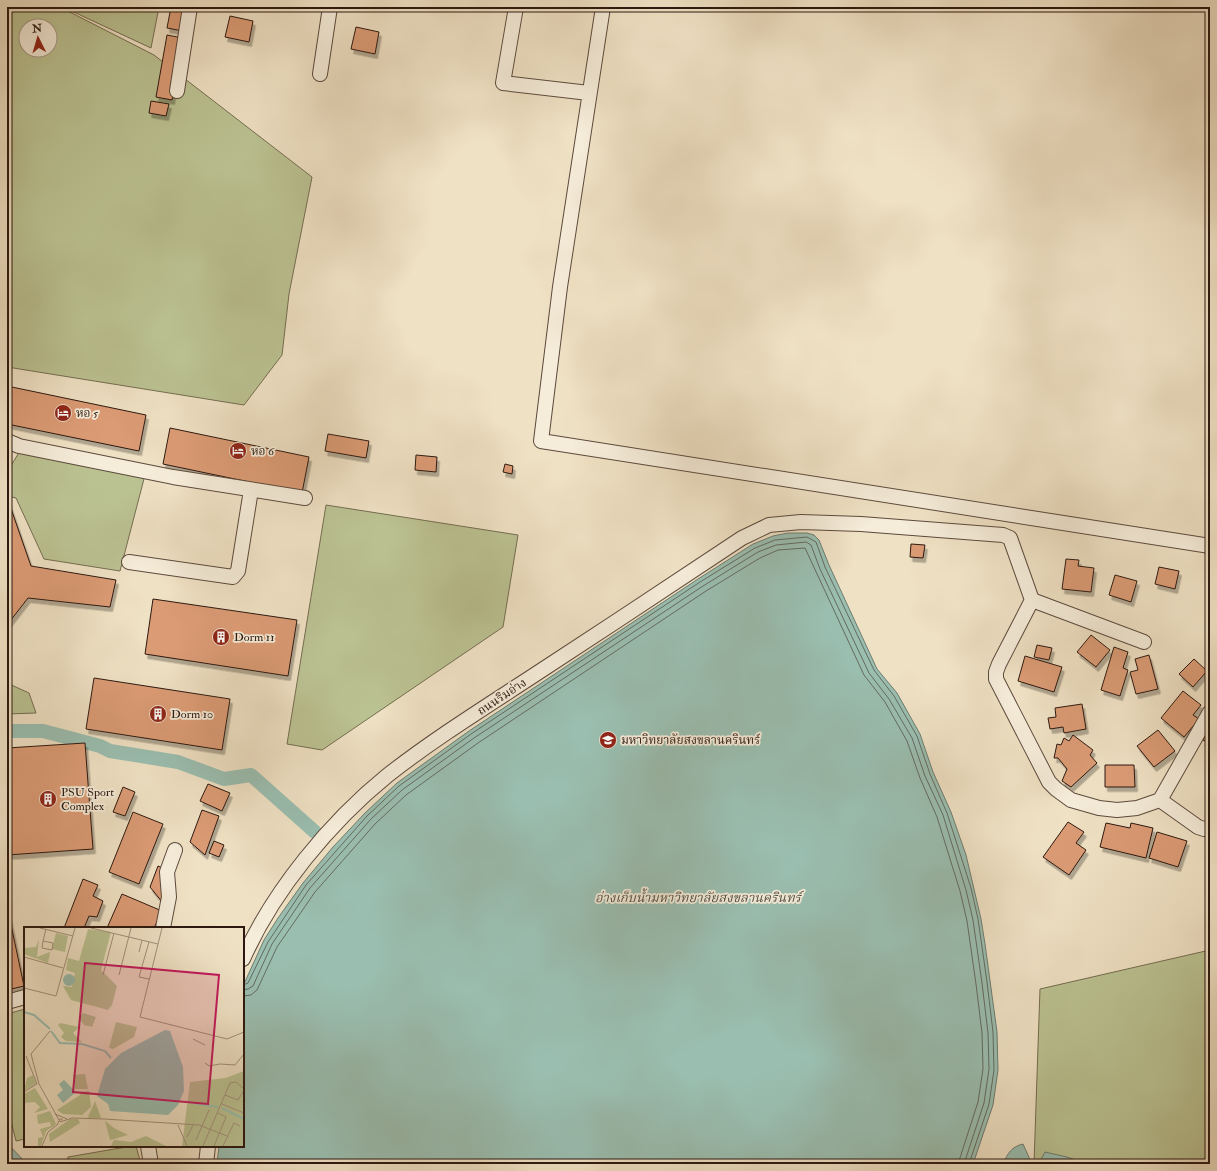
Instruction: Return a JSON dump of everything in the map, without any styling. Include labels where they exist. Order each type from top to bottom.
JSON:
[{"type":"street","points":[[177,91],[190,7]]},
{"type":"street","points":[[320,74],[330,7]]},
{"type":"street","points":[[516,7],[503,83],[590,93]]},
{"type":"street","points":[[603,7],[560,287],[541,442],[1210,546]]},
{"type":"street","points":[[7,441],[19,446],[173,477],[305,498]]},
{"type":"street","points":[[129,562],[233,577],[238,571],[251,490]]},
{"type":"street","name":"ถนนริมอ่าง","points":[[244,957],[274,902],[320,842],[361,799],[388,775],[498,699],[742,538],[769,525],[788,522],[824,522],[1008,537],[1012,540],[1032,600]]},
{"type":"street","points":[[1144,642],[1032,600],[995,676],[1028,744],[1049,782],[1056,790],[1071,800],[1099,808],[1117,810],[1137,808],[1160,800],[1210,712]]},
{"type":"street","points":[[1160,800],[1198,827],[1204,829],[1210,828]]},
{"type":"street","points":[[163,927],[169,897],[167,872],[174,850]]},
{"type":"street","points":[[7,1002],[24,997]]},
{"type":"street","points":[[148,1147],[151,1164]]},
{"type":"street","points":[[206,1164],[208,1147]]},
{"type":"green space","points":[[7,7],[60,7],[154,55],[312,177],[289,294],[282,355],[244,405],[7,367]]},
{"type":"green space","points":[[63,7],[159,7],[151,48]]},
{"type":"green space","points":[[20,451],[145,475],[120,571],[44,559],[16,498],[7,496],[7,472]]},
{"type":"green space","points":[[326,505],[518,535],[503,627],[322,750],[287,744]]},
{"type":"green space","points":[[7,683],[29,693],[36,713],[7,714]]},
{"type":"green space","points":[[1210,950],[1210,1164],[1034,1164],[1040,989]]},
{"type":"green space","points":[[24,1009],[24,1139],[16,1141],[7,1105],[7,1014]]},
{"type":"green space","points":[[126,1147],[136,1147],[141,1164],[67,1164],[68,1157]]},
{"type":"water","name":"อ่างเก็บน้ำมหาวิทยาลัยสงขลานครินทร์","points":[[788,533],[807,533],[814,535],[819,540],[877,669],[897,693],[920,734],[933,772],[951,812],[966,855],[981,919],[985,944],[997,1032],[998,1070],[993,1105],[973,1164],[217,1164],[219,1147],[244,1147],[244,984],[264,940],[278,918],[303,883],[333,847],[365,813],[397,783],[469,731],[698,579],[753,544],[773,536]]},
{"type":"water","points":[[7,1143],[26,1163],[25,1164],[7,1164]]},
{"type":"water","points":[[1023,1144],[1032,1164],[1003,1164],[1010,1151]]},
{"type":"water","points":[[1045,1152],[1067,1157],[1086,1164],[1034,1164],[1040,1161]]},
{"type":"building","points":[[171,7],[187,7],[183,31],[167,28]]},
{"type":"building","points":[[230,16],[253,21],[249,42],[225,37]]},
{"type":"building","points":[[356,27],[379,32],[375,54],[351,49]]},
{"type":"building","points":[[167,35],[183,38],[172,100],[156,97]]},
{"type":"building","points":[[151,101],[169,104],[166,116],[149,113]]},
{"type":"building","points":[[7,386],[146,415],[139,451],[7,424]]},
{"type":"building","points":[[170,428],[309,457],[302,493],[163,464]]},
{"type":"building","points":[[328,434],[369,441],[366,458],[325,451]]},
{"type":"building","points":[[416,455],[437,457],[436,472],[415,470]]},
{"type":"building","points":[[505,464],[513,466],[512,474],[503,472]]},
{"type":"building","points":[[8,500],[31,566],[116,580],[110,607],[28,598],[7,625],[7,583],[11,578],[7,567]]},
{"type":"building","points":[[911,544],[925,545],[923,558],[910,557]]},
{"type":"building","points":[[1066,559],[1079,560],[1078,566],[1094,568],[1091,592],[1062,589]]},
{"type":"building","points":[[1159,567],[1179,571],[1175,589],[1155,584]]},
{"type":"building","points":[[1115,575],[1137,581],[1131,602],[1109,595]]},
{"type":"building","name":"Dorm 11","points":[[153,599],[297,620],[288,676],[145,654]]},
{"type":"building","points":[[1091,635],[1110,650],[1096,667],[1077,652]]},
{"type":"building","points":[[1037,645],[1052,648],[1049,660],[1034,657]]},
{"type":"building","points":[[1114,647],[1128,652],[1123,668],[1128,670],[1120,696],[1101,690]]},
{"type":"building","points":[[1149,655],[1158,689],[1136,694],[1130,672],[1138,670],[1135,659]]},
{"type":"building","points":[[1025,656],[1062,667],[1054,692],[1018,681]]},
{"type":"building","points":[[1194,659],[1207,671],[1193,687],[1179,674]]},
{"type":"building","name":"Dorm 10","points":[[94,678],[230,699],[222,750],[86,729]]},
{"type":"building","points":[[1183,691],[1201,705],[1193,715],[1199,719],[1184,737],[1161,718]]},
{"type":"building","points":[[1082,704],[1086,729],[1064,733],[1063,727],[1050,729],[1048,718],[1056,717],[1055,708]]},
{"type":"building","points":[[1210,725],[1210,744],[1203,740]]},
{"type":"building","points":[[1158,730],[1175,751],[1154,767],[1137,746]]},
{"type":"building","points":[[1073,735],[1093,750],[1090,755],[1097,763],[1071,787],[1062,781],[1067,769],[1058,758],[1054,758],[1057,744],[1061,745],[1064,738],[1069,741]]},
{"type":"building","name":"PSU Sport Complex","points":[[85,743],[93,849],[7,855],[7,748]]},
{"type":"building","points":[[1105,765],[1134,765],[1135,787],[1105,787]]},
{"type":"building","points":[[208,784],[230,793],[222,811],[200,801]]},
{"type":"building","points":[[123,787],[135,792],[125,816],[113,812]]},
{"type":"building","points":[[202,810],[219,816],[205,855],[190,842]]},
{"type":"building","points":[[133,812],[163,824],[139,884],[109,872]]},
{"type":"building","points":[[1068,822],[1084,832],[1076,843],[1086,850],[1069,875],[1043,857]]},
{"type":"building","points":[[1106,823],[1130,828],[1131,823],[1153,828],[1146,858],[1100,847]]},
{"type":"building","points":[[1157,832],[1187,841],[1178,867],[1149,858]]},
{"type":"building","points":[[214,841],[224,845],[219,857],[209,853]]},
{"type":"building","points":[[158,866],[165,869],[163,903],[150,887]]},
{"type":"building","points":[[83,879],[98,885],[93,896],[103,901],[97,917],[89,916],[84,927],[64,927]]},
{"type":"building","points":[[122,894],[162,911],[154,927],[107,927]]},
{"type":"building","points":[[7,906],[24,986],[7,990]]},
{"type":"waterway","points":[[7,731],[43,731],[100,746],[110,751],[178,762],[224,779],[251,775],[315,832]]},
{"type":"waterway","points":[[1128,1164],[1167,1161],[1209,1164]]},
{"type":"place","name":"หอ 5","points":[[63,413]]},
{"type":"place","name":"หอ 6","points":[[238,451]]},
{"type":"place","name":"Dorm 11","points":[[221,637]]},
{"type":"place","name":"Dorm 10","points":[[158,714]]},
{"type":"place","name":"มหาวิทยาลัยสงขลานครินทร์","points":[[608,740]]},
{"type":"place","name":"PSU Sport Complex","points":[[48,799]]}]
